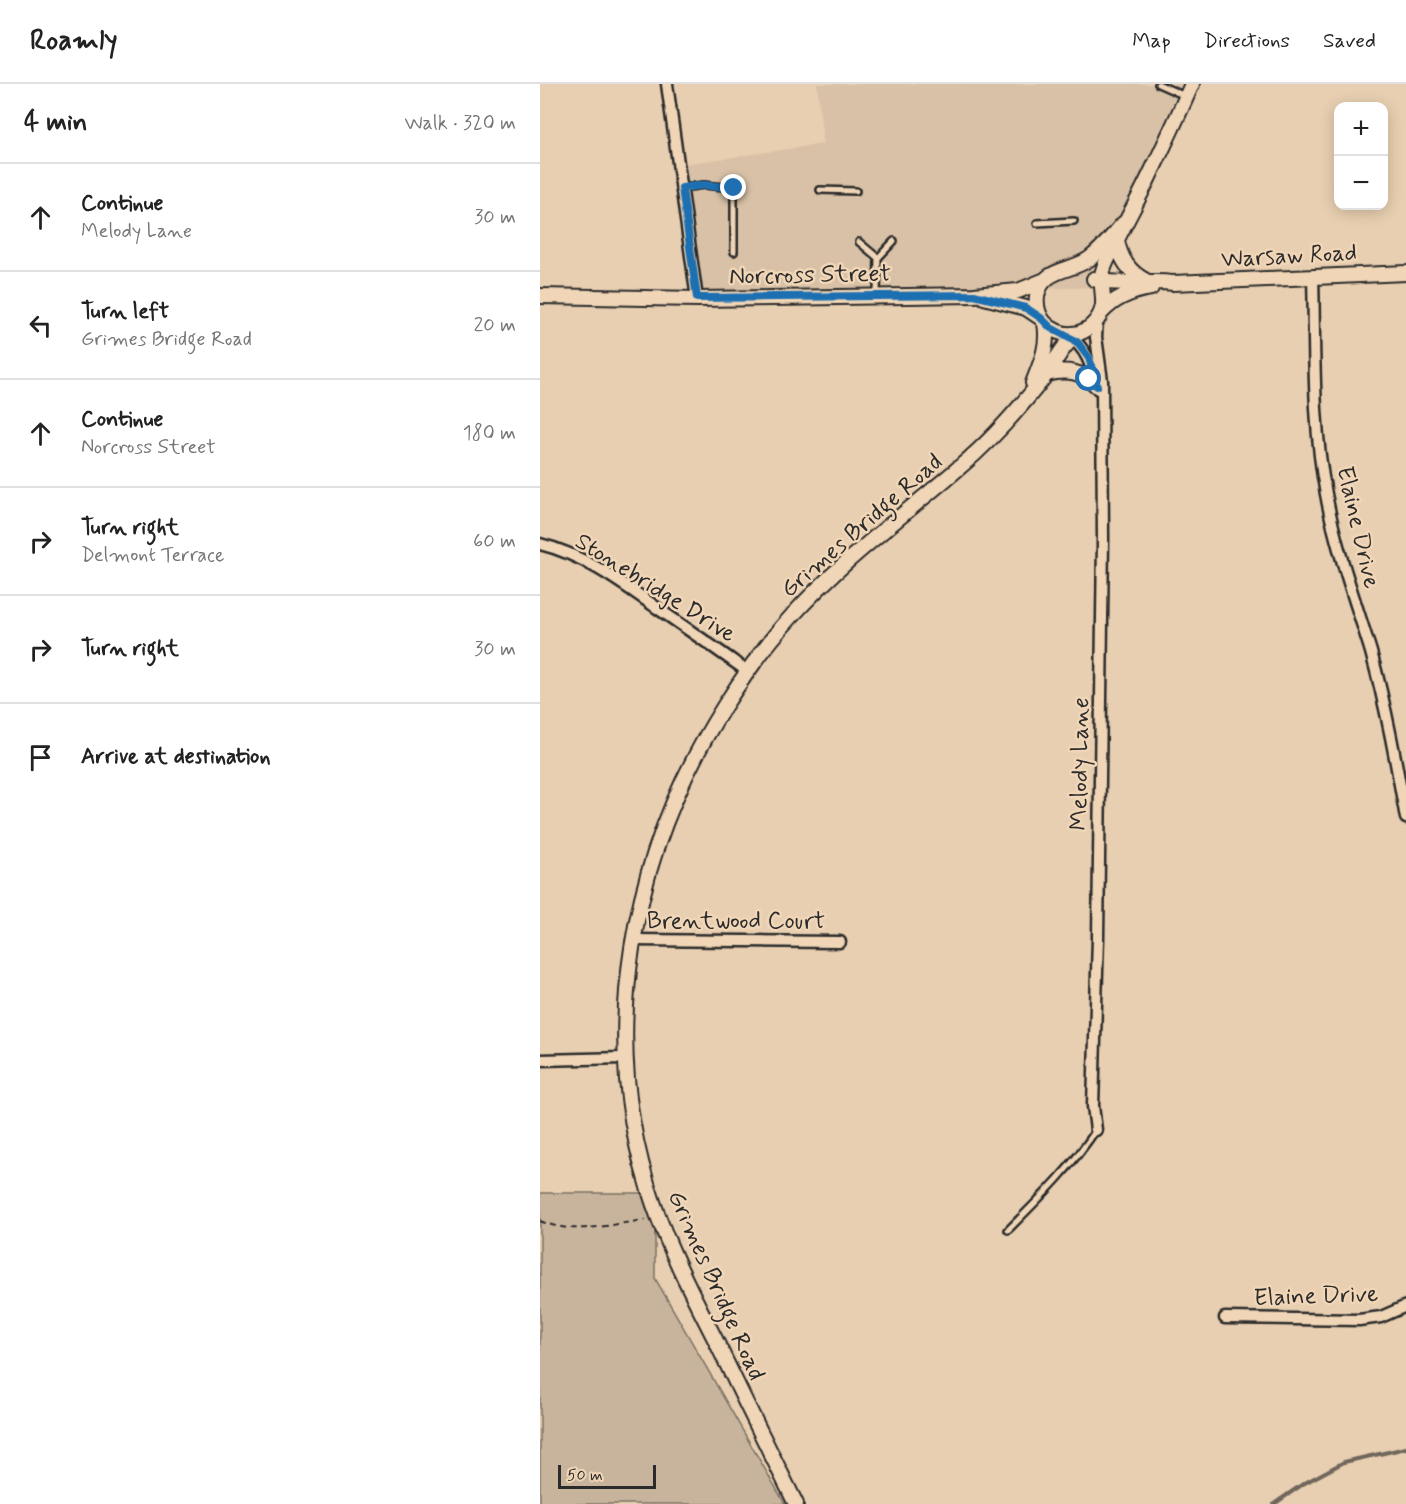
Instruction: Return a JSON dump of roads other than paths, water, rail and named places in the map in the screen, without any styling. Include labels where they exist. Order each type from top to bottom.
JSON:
[{"type":"street","points":[[667,84],[697,298]]},
{"type":"street","points":[[1099,316],[1103,305],[1098,283],[1105,265],[1189,90]]},
{"type":"street","points":[[1045,280],[1051,274],[1088,260],[1124,223]]},
{"type":"street","points":[[1117,241],[1126,265],[1135,275],[1146,281]]},
{"type":"street","points":[[1065,269],[1082,271],[1098,283]]},
{"type":"street","name":"Warsaw Road","points":[[1098,283],[1146,281],[1173,283],[1406,273]]},
{"type":"street","name":"Elaine Drive","points":[[1313,276],[1318,429],[1325,492],[1337,546],[1380,688],[1406,818]]},
{"type":"street","name":"Norcross Street","points":[[540,296],[697,298],[974,295],[1018,291],[1045,280]]},
{"type":"street","name":"Grimes Bridge Road","points":[[1029,393],[1045,354],[1047,339],[1043,320],[1038,310],[1038,294],[1045,280]]},
{"type":"street","name":"Warsaw Road","points":[[1099,316],[1113,302],[1131,292],[1173,283]]},
{"type":"street","name":"Norcross Street","points":[[974,295],[1026,308],[1043,320]]},
{"type":"street","name":"Grimes Bridge Road","points":[[796,1504],[673,1255],[658,1217],[640,1158],[631,1112],[625,1058],[625,1000],[632,940],[650,864],[670,808],[705,737],[747,671],[789,619],[833,573],[964,464],[1000,428],[1046,374],[1071,335],[1086,330],[1099,316]]},
{"type":"street","name":"Melody Lane","points":[[1096,1130],[1093,1106],[1104,539],[1099,392],[1102,374],[1096,337],[1099,316]]},
{"type":"street","points":[[1043,320],[1057,332],[1071,335]]},
{"type":"street","name":"Melody Lane","points":[[1071,335],[1089,358],[1099,392]]},
{"type":"street","points":[[1046,374],[1060,371],[1085,376],[1099,392]]},
{"type":"street","name":"Stonebridge Drive","points":[[540,544],[555,548],[589,564],[633,591],[747,671]]},
{"type":"street","name":"Brentwood Court","points":[[632,940],[840,942]]},
{"type":"street","points":[[540,1060],[625,1058]]},
{"type":"street","name":"Elaine Drive","points":[[1226,1318],[1359,1320],[1381,1317],[1406,1306]]},
{"type":"lane","points":[[1158,84],[1189,90]]},
{"type":"lane","points":[[682,188],[704,185],[734,188],[734,252]]},
{"type":"lane","points":[[820,190],[856,191]]},
{"type":"lane","points":[[1037,223],[1074,221]]},
{"type":"lane","points":[[877,295],[878,258],[894,241]]},
{"type":"lane","points":[[859,242],[878,258]]},
{"type":"lane","points":[[1008,1230],[1052,1187],[1096,1130]]},
{"type":"waterway","points":[[1274,1504],[1303,1484],[1344,1462],[1406,1448]]}]
